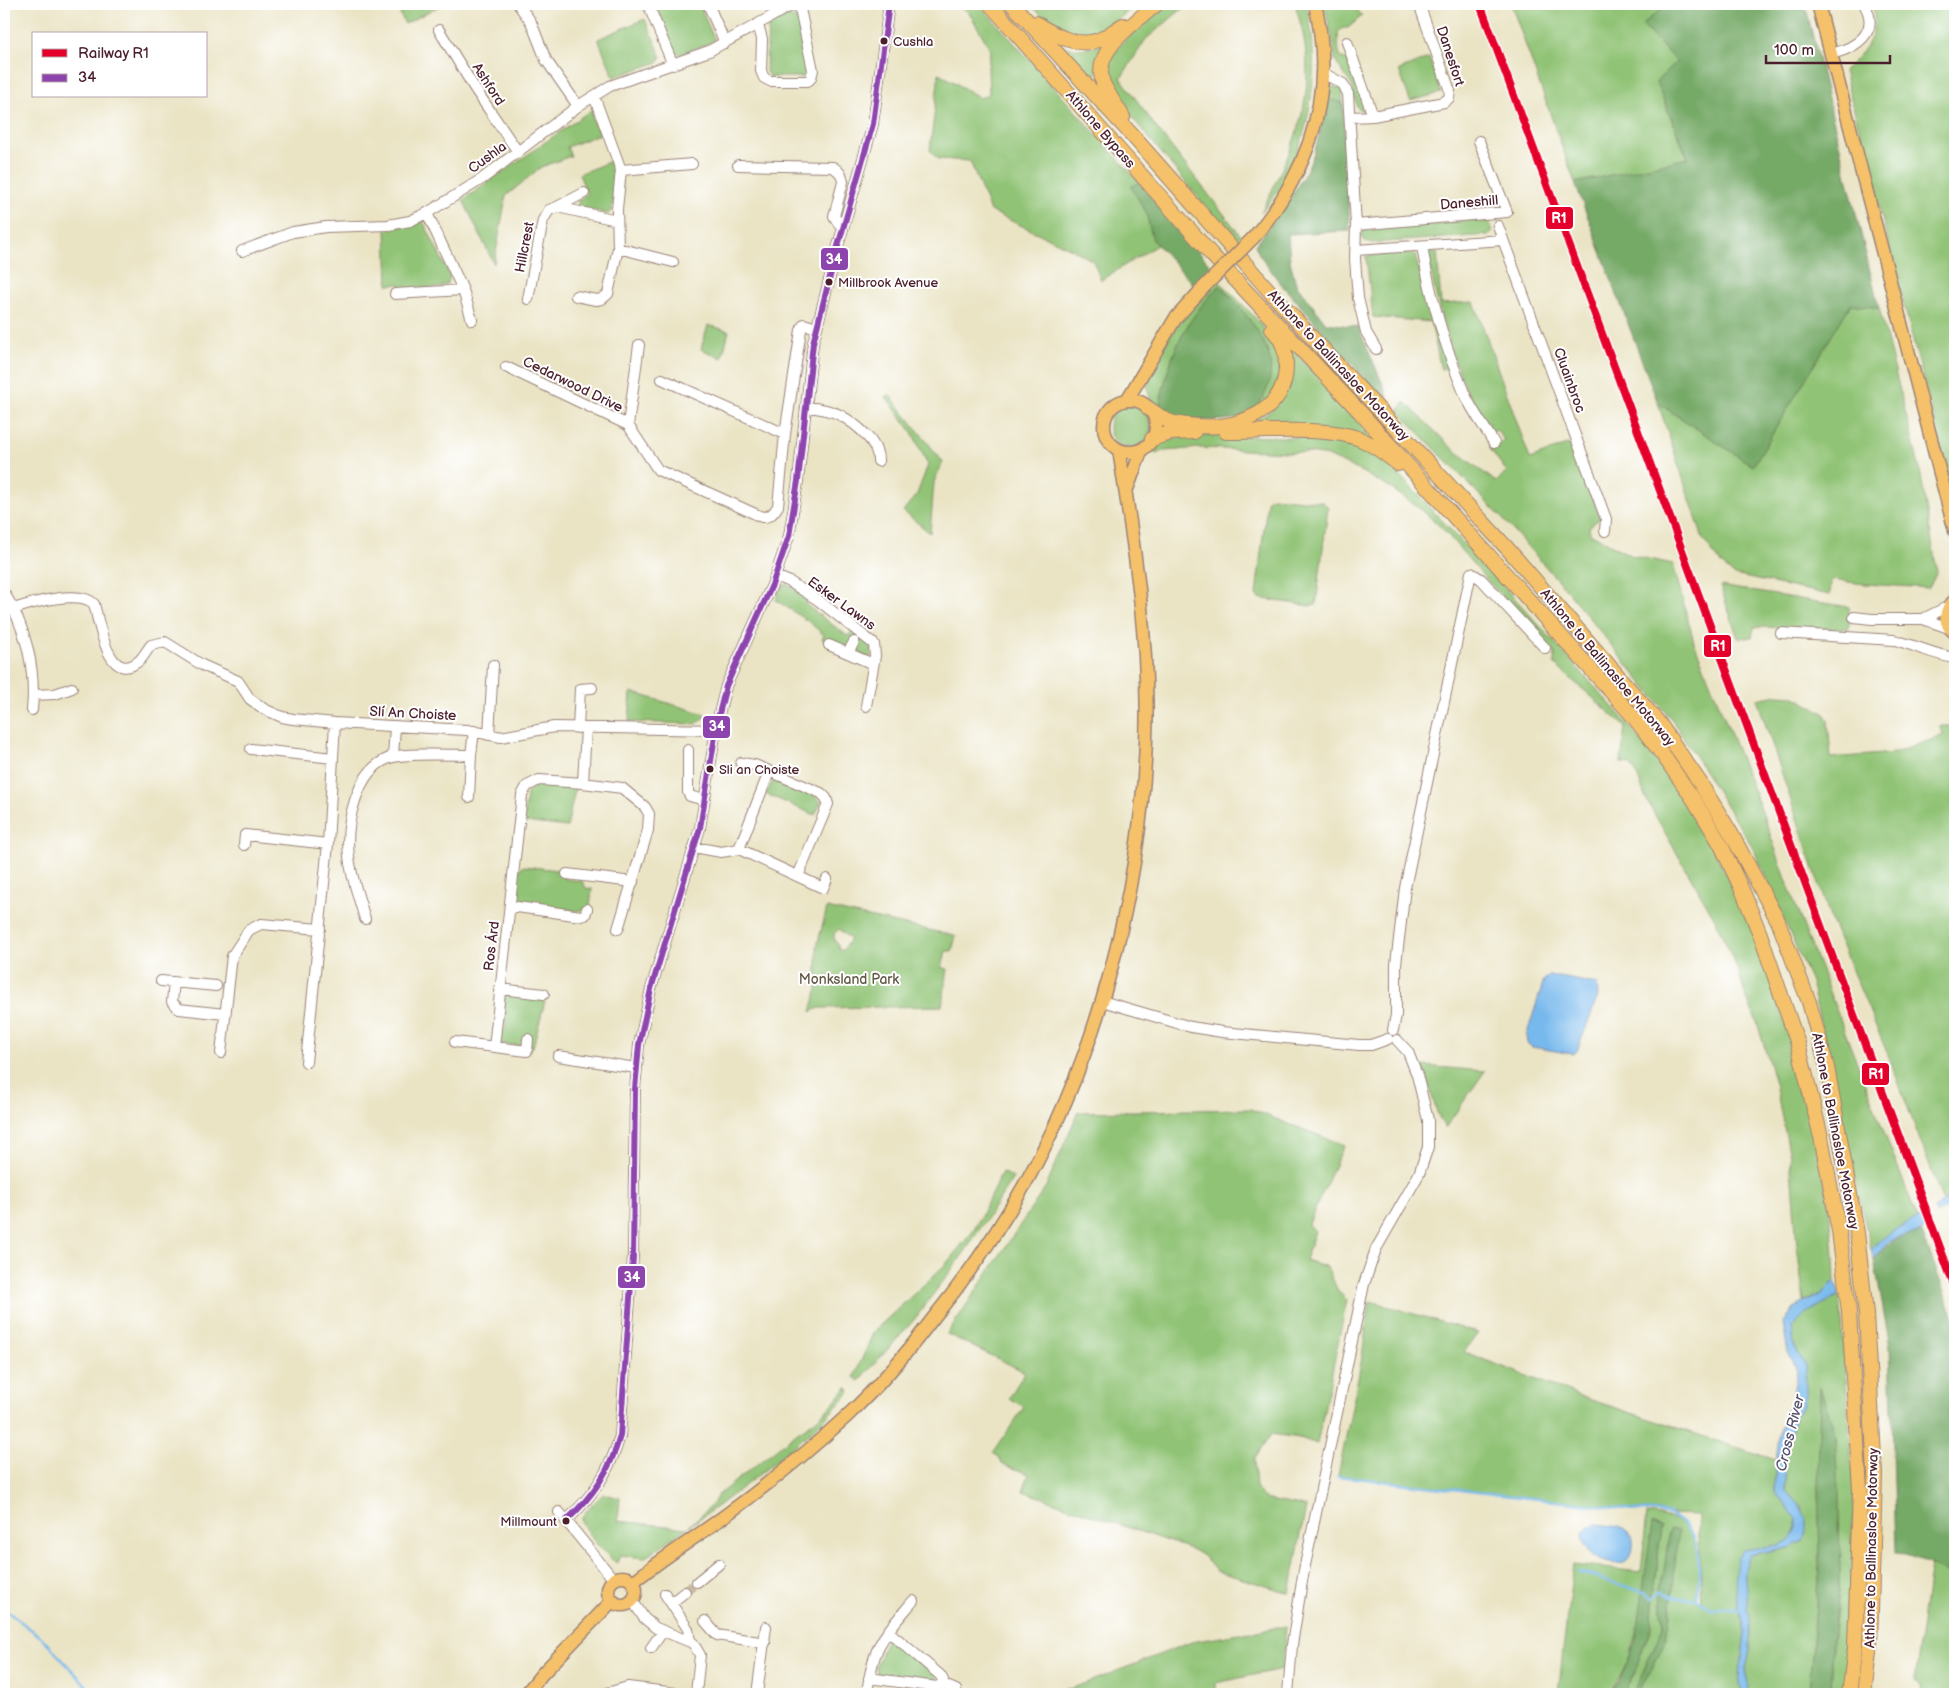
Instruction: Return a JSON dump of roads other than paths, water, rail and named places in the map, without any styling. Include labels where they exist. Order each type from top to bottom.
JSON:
[{"type":"highway","name":"Athlone Bypass","points":[[990,4],[1212,255]]},
{"type":"highway","points":[[1015,8],[1054,35],[1069,40],[1090,42],[1102,39],[1148,4]]},
{"type":"highway","points":[[1132,135],[1103,83],[1101,74],[1102,62],[1107,51],[1118,38],[1157,4]]},
{"type":"highway","name":"Athlone to Ballinasloe Motorway","points":[[1015,8],[1132,135],[1272,294],[1506,548],[1659,723],[1699,781],[1732,835],[1778,922],[1809,1002],[1827,1066],[1857,1233],[1866,1314],[1875,1475],[1870,1644],[1864,1694]]},
{"type":"highway","points":[[1146,406],[1167,421],[1184,425],[1222,426],[1251,418],[1272,403],[1280,392],[1285,378],[1285,351],[1283,344],[1233,288],[1212,255]]},
{"type":"highway","name":"Athlone to Ballinasloe Motorway","points":[[1212,255],[1360,412],[1582,657],[1632,715],[1666,758],[1721,844],[1750,909],[1798,1044],[1825,1155],[1839,1231],[1849,1312],[1860,1490],[1855,1647],[1849,1694]]},
{"type":"highway","points":[[1152,439],[1170,433],[1204,432],[1304,432],[1348,436],[1381,450],[1428,488]]},
{"type":"main road","points":[[1127,400],[1154,352],[1176,319],[1204,287],[1254,237],[1278,206],[1301,165],[1315,126],[1323,73],[1323,45],[1315,4]]},
{"type":"main road","points":[[1818,4],[1955,531]]},
{"type":"main road","points":[[1146,369],[1144,386],[1146,406]]},
{"type":"main road","points":[[1126,489],[1142,449],[1152,439],[1156,423],[1146,406],[1127,400],[1118,403],[1110,409],[1104,424],[1105,435],[1119,450],[1134,452],[1142,449]]},
{"type":"main road","points":[[633,1582],[772,1481],[850,1414],[904,1356],[946,1304],[981,1254],[1025,1184],[1068,1093],[1102,1001],[1119,938],[1134,867],[1142,801],[1146,739],[1143,614],[1119,450]]},
{"type":"main road","points":[[1952,631],[1946,618],[1953,601]]},
{"type":"main road","points":[[626,1578],[633,1582],[636,1590],[632,1600],[624,1604],[613,1600],[609,1592],[611,1583],[614,1580],[626,1578]]},
{"type":"main road","points":[[526,1694],[542,1674],[613,1600]]},
{"type":"street","points":[[518,4],[531,22],[546,60],[578,106]]},
{"type":"street","points":[[648,4],[673,65]]},
{"type":"street","points":[[708,4],[725,43]]},
{"type":"street","name":"Cushla","points":[[242,251],[293,232],[326,227],[388,225],[410,221],[475,184],[578,106],[610,86],[673,65],[725,43],[794,4]]},
{"type":"street","points":[[758,24],[762,39],[761,71],[764,78],[770,81],[808,81],[813,70],[799,4]]},
{"type":"street","points":[[566,1521],[586,1502],[602,1480],[611,1463],[620,1436],[633,1257],[636,1068],[651,989],[669,924],[694,848],[726,686],[776,576],[788,541],[795,504],[812,352],[844,226],[873,124],[889,4]]},
{"type":"street","name":"Danesfort","points":[[1351,117],[1373,116],[1444,102],[1449,98],[1450,91],[1419,4]]},
{"type":"street","points":[[1831,54],[1857,44],[1864,38],[1869,29],[1869,18],[1864,4]]},
{"type":"street","name":"Ashford","points":[[439,30],[475,89],[518,152]]},
{"type":"street","points":[[1347,42],[1373,116]]},
{"type":"street","points":[[1323,73],[1343,84],[1348,94],[1351,117],[1356,225],[1356,278],[1361,316],[1366,332],[1376,349]]},
{"type":"street","points":[[576,296],[596,300],[602,299],[608,294],[618,248],[617,220],[621,170],[594,96]]},
{"type":"street","name":"Daneshill","points":[[1356,225],[1507,212],[1479,141]]},
{"type":"street","points":[[621,170],[692,164]]},
{"type":"street","points":[[738,164],[833,167],[837,169],[843,176],[843,182],[834,216],[839,224],[844,226]]},
{"type":"street","name":"Hillcrest","points":[[528,299],[544,217],[549,210],[584,193]]},
{"type":"street","points":[[557,207],[617,220]]},
{"type":"street","points":[[427,213],[463,290],[472,320]]},
{"type":"street","name":"Cluainbroc","points":[[1498,226],[1606,519],[1605,531]]},
{"type":"street","points":[[1356,250],[1503,240]]},
{"type":"street","points":[[1422,246],[1424,262],[1445,338],[1463,392],[1494,443]]},
{"type":"street","points":[[618,248],[673,262]]},
{"type":"street","points":[[395,294],[463,290]]},
{"type":"street","points":[[662,380],[785,434],[801,330],[804,324],[817,328]]},
{"type":"street","name":"Cedarwood Drive","points":[[628,425],[638,345]]},
{"type":"street","name":"Cedarwood Drive","points":[[506,367],[628,425],[658,470],[762,517],[774,513],[778,506],[785,434]]},
{"type":"street","points":[[806,408],[826,410],[840,415],[868,436],[876,448],[878,462]]},
{"type":"street","points":[[1392,1037],[1396,1015],[1396,964],[1405,888],[1471,573],[1480,579],[1545,648]]},
{"type":"street","name":"Esker Lawns","points":[[776,576],[790,582],[818,600],[872,642],[875,648],[866,706]]},
{"type":"street","points":[[4,593],[14,609],[29,657],[33,695],[32,710]]},
{"type":"street","name":"Slí An Choiste","points":[[14,609],[37,601],[58,598],[89,600],[94,604],[106,650],[117,664],[126,666],[136,663],[151,644],[165,642],[202,665],[238,681],[250,700],[269,712],[293,719],[474,731],[501,737],[546,728],[716,730]]},
{"type":"street","points":[[1923,619],[1953,601]]},
{"type":"street","points":[[1854,617],[1923,619],[1952,631]]},
{"type":"street","points":[[1863,637],[1865,618]]},
{"type":"street","points":[[1781,633],[1863,637],[1907,643],[1925,651],[1955,658]]},
{"type":"street","name":"Esker Lawns","points":[[848,654],[854,642]]},
{"type":"street","points":[[829,645],[873,664]]},
{"type":"street","points":[[488,735],[493,665]]},
{"type":"street","points":[[33,695],[55,694],[72,688]]},
{"type":"street","points":[[592,688],[580,688],[583,783],[618,788],[631,795],[645,807],[649,814],[646,838],[618,929]]},
{"type":"street","points":[[306,1062],[328,844],[335,723]]},
{"type":"street","points":[[393,757],[395,726]]},
{"type":"street","points":[[469,797],[474,731]]},
{"type":"street","points":[[251,749],[333,758]]},
{"type":"street","points":[[688,750],[688,792],[690,796],[704,800]]},
{"type":"street","points":[[365,919],[356,904],[348,854],[351,814],[356,795],[368,773],[387,758],[471,755]]},
{"type":"street","points":[[740,763],[755,765],[820,793],[826,798],[828,804],[798,876]]},
{"type":"street","points":[[739,849],[770,772]]},
{"type":"street","name":"Ros Árd","points":[[494,1047],[522,795],[529,784],[539,780],[583,783]]},
{"type":"street","points":[[244,845],[246,834],[328,844]]},
{"type":"street","points":[[694,848],[721,852],[739,849],[823,888],[827,879]]},
{"type":"street","points":[[567,874],[633,882]]},
{"type":"street","name":"Ros Árd","points":[[510,906],[581,916],[585,915],[587,909]]},
{"type":"street","points":[[221,1053],[232,956],[249,930],[261,924],[320,929]]},
{"type":"street","points":[[161,980],[216,986]]},
{"type":"street","points":[[174,982],[172,1002],[178,1009],[225,1014]]},
{"type":"street","name":"Ros Árd","points":[[500,989],[544,994]]},
{"type":"street","points":[[1102,1001],[1191,1026],[1222,1032],[1359,1045],[1371,1044],[1392,1037]]},
{"type":"street","points":[[1288,1694],[1292,1645],[1303,1575],[1364,1284],[1376,1250],[1414,1183],[1427,1152],[1428,1120],[1418,1075],[1408,1052],[1392,1037]]},
{"type":"street","points":[[455,1042],[527,1051],[528,1039]]},
{"type":"street","points":[[558,1056],[636,1068]]},
{"type":"street","points":[[559,1512],[614,1580]]},
{"type":"street","points":[[697,1582],[719,1564]]},
{"type":"street","points":[[685,1592],[668,1599],[688,1630],[690,1642]]},
{"type":"street","points":[[632,1600],[644,1618],[656,1628],[693,1643],[700,1655],[696,1694]]},
{"type":"street","points":[[867,1694],[875,1651],[888,1631],[913,1601]]},
{"type":"street","points":[[705,1621],[717,1635],[765,1642]]},
{"type":"street","points":[[757,1694],[766,1627]]},
{"type":"street","points":[[651,1648],[663,1631]]},
{"type":"street","points":[[888,1631],[940,1674],[943,1680],[942,1684]]},
{"type":"street","points":[[869,1678],[936,1687],[942,1684],[956,1690]]},
{"type":"street","points":[[604,1694],[623,1687],[634,1687],[683,1694]]},
{"type":"water","points":[[1549,975],[1597,984],[1598,996],[1577,1051],[1573,1054],[1532,1047],[1527,1043],[1526,1037],[1544,980]]},
{"type":"water","points":[[1955,1192],[1955,1203],[1936,1215],[1934,1209]]},
{"type":"water","points":[[1923,1217],[1927,1227],[1919,1232],[1894,1238],[1874,1260],[1871,1249],[1891,1231]]},
{"type":"water","name":"Cross River","points":[[1835,1281],[1840,1295],[1806,1313],[1792,1327],[1794,1345],[1805,1366],[1806,1391],[1802,1407],[1795,1416],[1790,1436],[1785,1461],[1785,1490],[1803,1512],[1806,1525],[1803,1541],[1789,1548],[1750,1556],[1744,1571],[1750,1621],[1750,1649],[1746,1668],[1749,1694],[1742,1694],[1739,1684],[1745,1632],[1737,1598],[1735,1576],[1737,1558],[1744,1551],[1779,1546],[1791,1539],[1797,1527],[1797,1519],[1774,1492],[1780,1429],[1792,1400],[1797,1371],[1788,1352],[1783,1324],[1794,1308],[1822,1294]]},
{"type":"water","points":[[1598,1524],[1619,1527],[1629,1533],[1632,1544],[1631,1553],[1627,1560],[1620,1563],[1602,1561],[1587,1550],[1583,1542],[1583,1534],[1589,1527]]},
{"type":"waterway","points":[[1338,1476],[1669,1514],[1683,1523],[1691,1532],[1695,1541],[1699,1560],[1698,1600],[1710,1608],[1742,1611]]},
{"type":"waterway","points":[[1578,1572],[1644,1592],[1653,1598],[1661,1591],[1672,1597],[1698,1600]]},
{"type":"waterway","points":[[4,1609],[41,1637],[93,1694]]},
{"type":"tunnel","points":[[685,1592],[697,1582]]},
{"type":"rail line","name":"R1","points":[[1480,4],[1955,1288]]},
{"type":"place","name":"Cushla","points":[[884,41]]},
{"type":"place","name":"Millbrook Avenue","points":[[829,282]]},
{"type":"place","name":"Sli an Choiste","points":[[710,769]]},
{"type":"place","name":"Millmount","points":[[566,1521]]},
{"type":"park label","name":"Monksland Park","points":[[849,979]]}]
